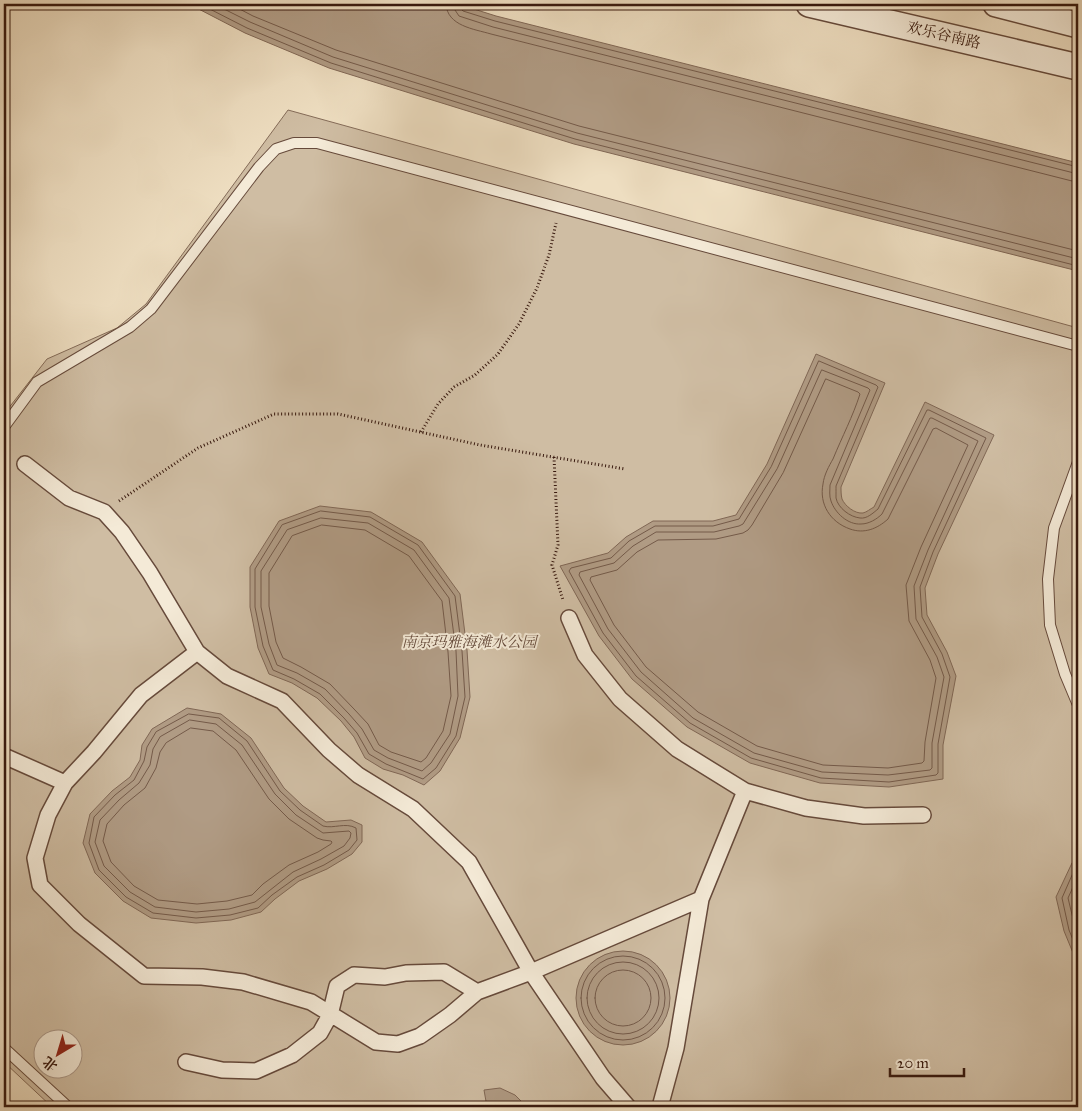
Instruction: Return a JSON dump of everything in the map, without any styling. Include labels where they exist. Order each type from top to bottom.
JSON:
[{"type":"street","name":"欢乐谷南路","points":[[809,4],[1078,67]]},
{"type":"street","points":[[996,4],[1078,25]]},
{"type":"street","points":[[25,464],[69,498],[104,512],[122,532],[150,573],[197,652],[227,676],[282,701],[329,750],[358,775],[413,809],[469,862],[531,972],[603,1078],[628,1107]]},
{"type":"street","points":[[569,618],[585,655],[620,699],[677,749],[745,791],[806,808],[864,816],[924,815]]},
{"type":"street","points":[[197,652],[140,695],[94,752],[65,783],[48,815],[35,858],[40,885],[78,924],[144,976],[202,977],[243,982],[311,1002],[376,1042],[398,1044],[420,1036],[450,1015],[477,992],[531,972],[701,899]]},
{"type":"street","points":[[4,756],[65,783]]},
{"type":"street","points":[[660,1107],[676,1048],[701,899],[745,791]]},
{"type":"street","points":[[186,1062],[222,1070],[256,1071],[292,1055],[320,1033],[330,1015],[337,986],[354,976],[385,977],[406,973],[444,972],[477,992]]},
{"type":"lane","points":[[4,427],[37,382],[130,328],[151,309],[259,166],[276,149],[294,143],[317,143],[1078,346]]},
{"type":"lane","points":[[1078,462],[1054,528],[1048,579],[1050,625],[1065,674],[1078,705]]},
{"type":"lane","points":[[4,1048],[68,1107]]},
{"type":"path","points":[[421,432],[438,404],[454,387],[475,375],[498,354],[519,324],[537,288],[549,255],[560,208]]},
{"type":"path","points":[[104,512],[198,448],[274,414],[338,414],[480,445],[625,469]]},
{"type":"path","points":[[554,457],[558,545],[552,564],[569,618]]},
{"type":"green space","name":"南京玛雅海滩水公园","points":[[288,110],[1078,328],[1078,1107],[52,1107],[4,1062],[4,414],[47,359],[117,328],[146,304]]},
{"type":"water","points":[[189,4],[458,4],[496,16],[1078,163],[1078,271],[574,144],[329,68],[245,33]]},
{"type":"water","points":[[816,354],[885,383],[841,487],[843,502],[854,511],[863,513],[874,507],[925,402],[994,435],[938,554],[925,588],[927,615],[947,652],[956,676],[943,745],[943,779],[889,787],[820,783],[750,763],[687,727],[632,679],[599,636],[560,566],[608,553],[626,537],[653,521],[713,521],[736,515],[767,464]]},
{"type":"water","points":[[320,506],[371,512],[422,542],[460,594],[467,650],[470,697],[460,738],[440,771],[424,785],[403,775],[383,769],[365,758],[354,737],[341,721],[317,698],[292,683],[269,674],[258,648],[250,607],[250,567],[279,521]]},
{"type":"water","points":[[187,708],[221,714],[251,738],[284,788],[303,806],[326,822],[351,820],[362,825],[362,842],[352,854],[327,869],[299,881],[261,912],[231,920],[196,923],[151,918],[123,901],[95,873],[83,843],[90,814],[112,791],[130,777],[140,760],[142,745],[152,729]]},
{"type":"water","points":[[1078,855],[1078,965],[1064,931],[1056,897],[1072,863]]},
{"type":"water","points":[[614,951],[632,951],[657,964],[667,980],[670,998],[667,1016],[657,1032],[632,1045],[614,1045],[589,1032],[576,1007],[576,989],[589,964]]},
{"type":"water","points":[[500,1088],[515,1095],[527,1107],[487,1107],[484,1090]]}]
